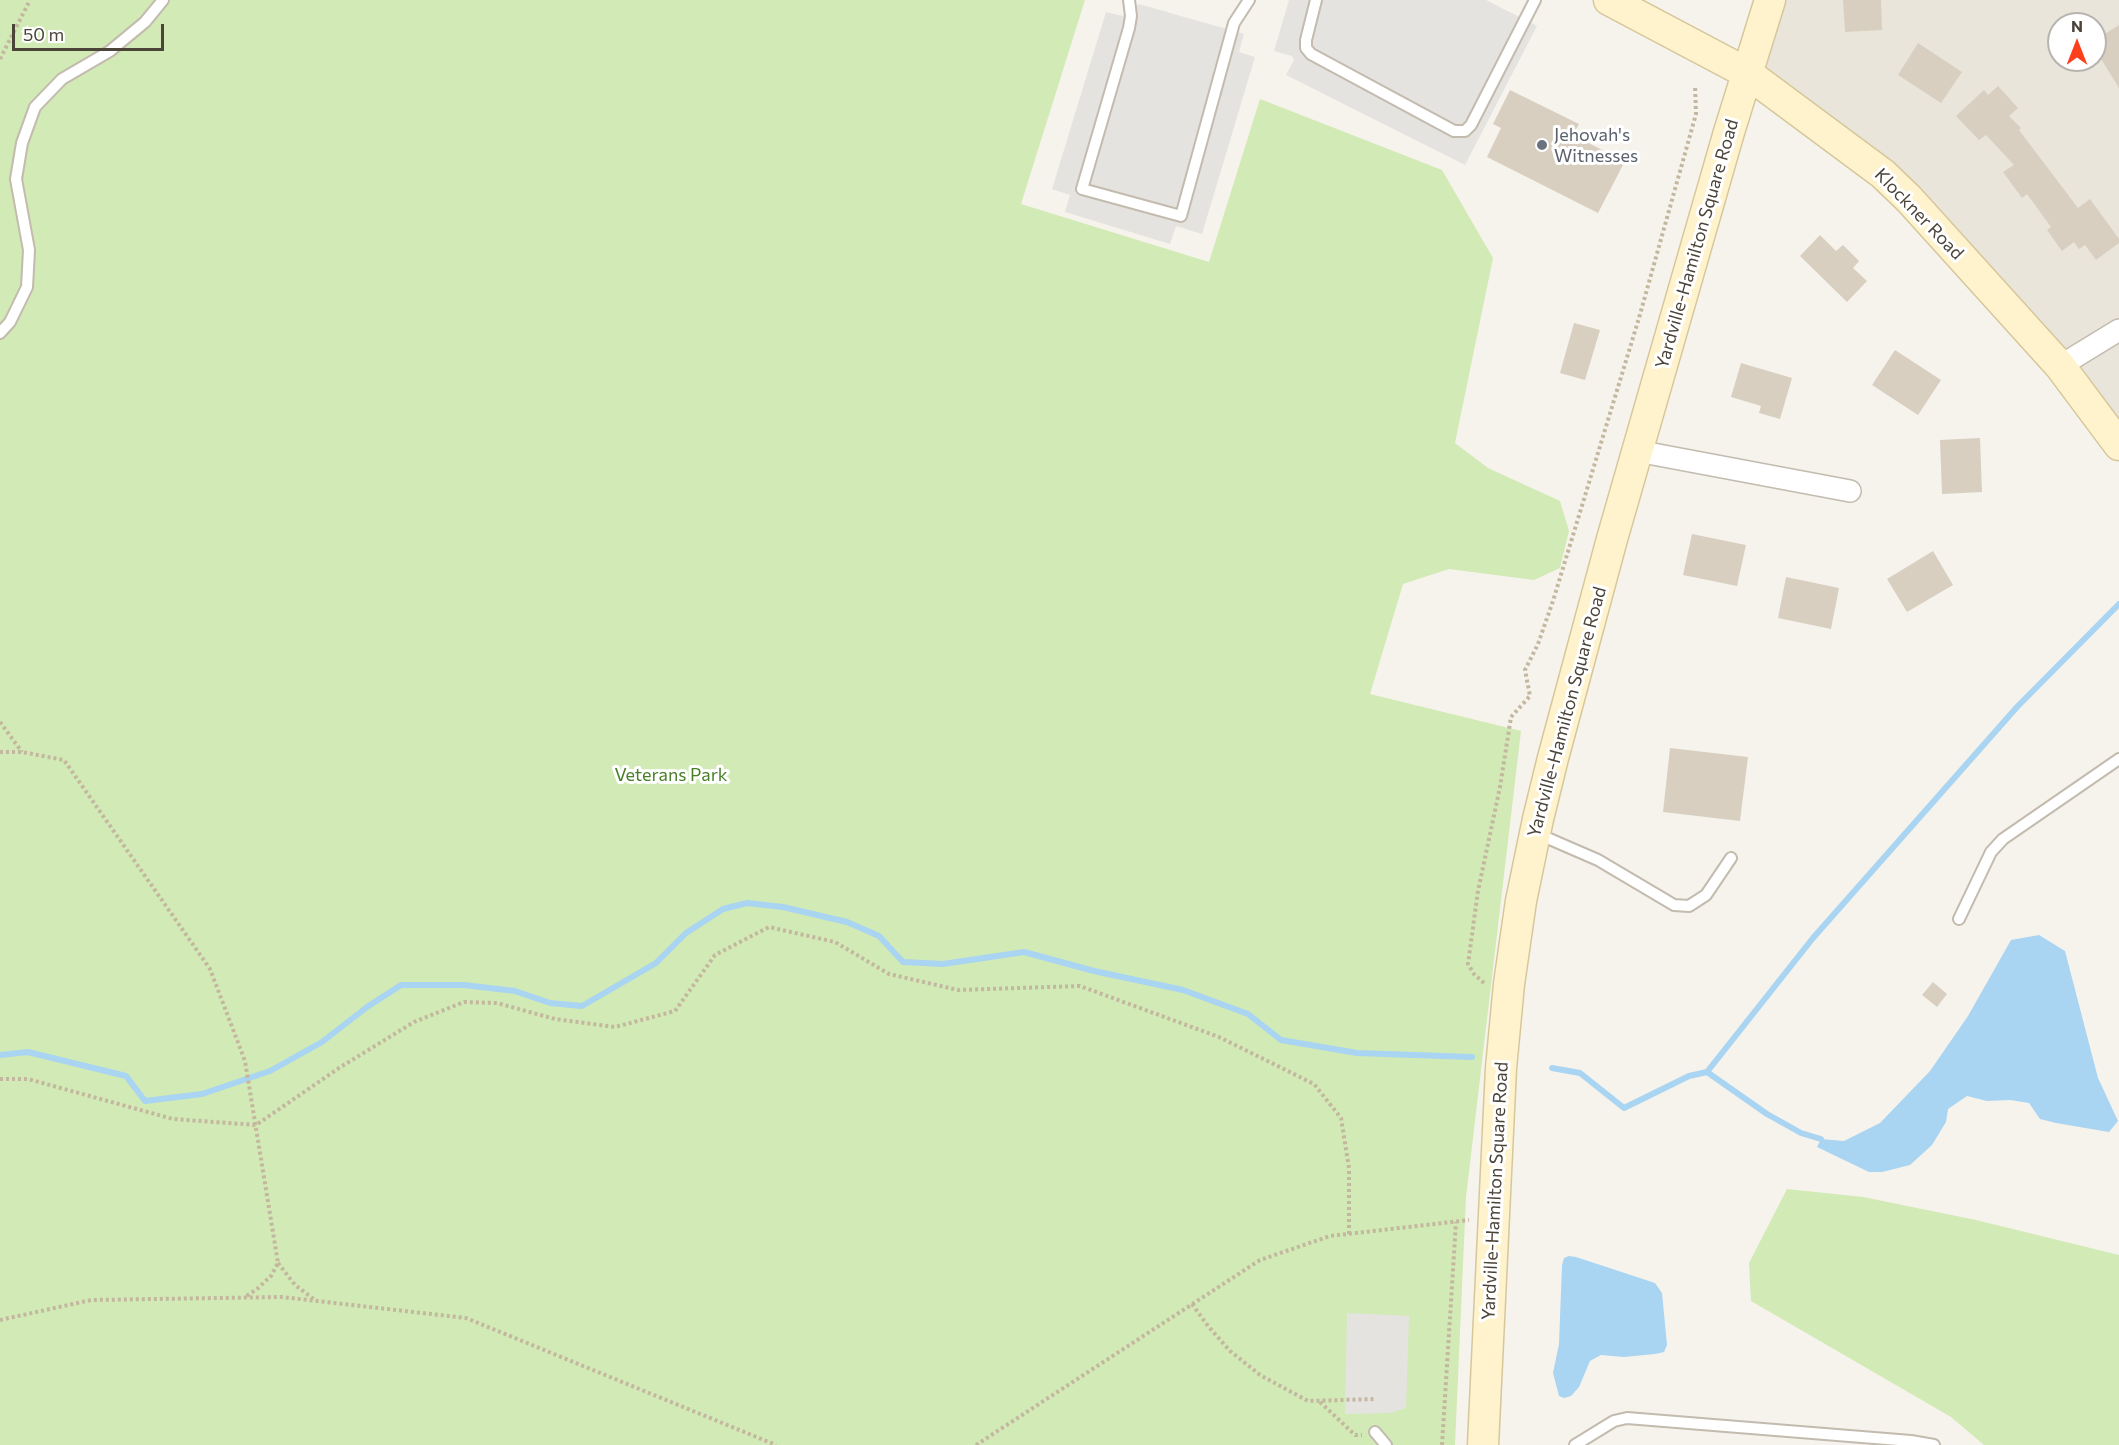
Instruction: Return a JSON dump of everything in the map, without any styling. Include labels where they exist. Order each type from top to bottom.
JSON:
[{"type":"street","name":"Klockner Road","points":[[1610,0],[1747,73],[1883,174],[1909,199],[2060,366],[2119,446]]},
{"type":"street","name":"Yardville-Hamilton Square Road","points":[[1483,1445],[1501,1068],[1508,987],[1521,901],[1553,758],[1637,451],[1770,0]]},
{"type":"street","points":[[2060,366],[2119,330]]},
{"type":"street","points":[[1637,451],[1850,491]]},
{"type":"lane","points":[[0,333],[10,322],[27,287],[29,250],[16,179],[22,143],[35,107],[62,79],[110,51],[146,22],[163,0]]},
{"type":"lane","points":[[1129,0],[1131,16],[1129,28],[1082,189],[1181,216],[1234,23],[1250,0]]},
{"type":"lane","points":[[1316,0],[1306,40],[1306,48],[1311,54],[1455,131],[1465,131],[1471,125],[1535,0]]},
{"type":"lane","points":[[1959,919],[1991,852],[2003,839],[2119,759]]},
{"type":"lane","points":[[1535,833],[1598,860],[1674,905],[1689,906],[1706,895],[1731,858]]},
{"type":"lane","points":[[1575,1445],[1614,1421],[1627,1418],[1911,1441],[1934,1445]]},
{"type":"path","points":[[0,59],[30,0]]},
{"type":"path","points":[[1508,987],[1488,985],[1481,981],[1468,964],[1478,891],[1500,787],[1511,717],[1530,696],[1525,669],[1538,644],[1553,600],[1639,318],[1695,114],[1695,85]]},
{"type":"path","points":[[0,722],[22,752]]},
{"type":"path","points":[[0,752],[22,752],[64,760],[210,969],[245,1061],[278,1263],[295,1285],[318,1301]]},
{"type":"path","points":[[0,1078],[27,1079],[172,1119],[256,1125],[339,1068],[414,1022],[464,1002],[497,1003],[555,1019],[615,1027],[675,1011],[715,955],[769,927],[835,942],[889,974],[958,990],[1080,986],[1219,1037],[1314,1084],[1341,1118],[1349,1168],[1349,1234]]},
{"type":"path","points":[[976,1445],[1260,1260],[1330,1236],[1493,1218]]},
{"type":"path","points":[[1442,1445],[1456,1222]]},
{"type":"path","points":[[243,1298],[257,1290],[271,1276],[278,1263]]},
{"type":"path","points":[[0,1320],[91,1300],[282,1297],[466,1318],[776,1445]]},
{"type":"path","points":[[1192,1304],[1230,1351],[1252,1369],[1308,1401],[1376,1399]]},
{"type":"path","points":[[1319,1401],[1355,1435],[1380,1438]]},
{"type":"shaded area","points":[[1289,0],[1486,0],[1537,26],[1465,165],[1286,75],[1294,60],[1292,56],[1274,51]]},
{"type":"shaded area","points":[[1770,0],[2119,0],[2119,446],[1909,199],[1747,73]]},
{"type":"shaded area","points":[[1139,4],[1244,34],[1239,52],[1255,57],[1202,234],[1176,226],[1170,244],[1065,212],[1070,195],[1052,189],[1106,12],[1123,16]]},
{"type":"shaded area","points":[[1347,1313],[1409,1316],[1406,1408],[1390,1413],[1345,1414]]},
{"type":"green space","name":"Veterans Park","points":[[0,0],[1085,0],[1021,204],[1209,262],[1260,99],[1442,170],[1493,258],[1455,443],[1488,468],[1560,501],[1569,531],[1560,568],[1534,580],[1449,569],[1403,584],[1370,694],[1521,731],[1466,1197],[1455,1445],[0,1445]]},
{"type":"green space","points":[[1787,1189],[1863,1197],[1976,1220],[2119,1255],[2119,1445],[1984,1445],[1951,1417],[1751,1301],[1749,1263]]},
{"type":"water","points":[[2039,935],[2065,951],[2098,1078],[2118,1121],[2109,1132],[2040,1119],[2029,1103],[2010,1100],[1987,1101],[1967,1096],[1948,1109],[1946,1122],[1932,1145],[1910,1165],[1882,1172],[1869,1172],[1817,1147],[1821,1139],[1844,1141],[1880,1123],[1930,1071],[1968,1016],[2011,940]]},
{"type":"water","points":[[1569,1256],[1655,1283],[1662,1293],[1667,1345],[1664,1352],[1655,1354],[1624,1357],[1601,1355],[1590,1361],[1579,1387],[1571,1396],[1564,1398],[1559,1396],[1553,1373],[1559,1344],[1562,1265],[1564,1258]]},
{"type":"building","points":[[1843,0],[1881,0],[1882,30],[1845,32]]},
{"type":"building","points":[[2119,25],[2119,88],[2107,68],[2107,32]]},
{"type":"building","points":[[1918,43],[1962,72],[1941,103],[1898,75]]},
{"type":"building","points":[[1998,86],[2018,108],[2009,116],[2021,128],[2019,130],[2078,208],[2090,199],[2119,239],[2119,243],[2096,260],[2085,245],[2079,249],[2074,242],[2062,251],[2047,230],[2051,227],[2027,194],[2022,198],[2003,172],[2014,165],[1986,135],[1979,140],[1956,116],[1984,90],[1988,95]]},
{"type":"building","name":"Jehovah's Witnesses","points":[[1510,90],[1579,124],[1573,135],[1610,154],[1608,158],[1623,165],[1598,213],[1487,157],[1501,128],[1493,124]]},
{"type":"building","points":[[1820,235],[1836,251],[1843,245],[1859,261],[1853,268],[1867,281],[1847,302],[1800,256]]},
{"type":"building","points":[[1574,323],[1600,330],[1585,380],[1560,373]]},
{"type":"building","points":[[1895,350],[1941,380],[1918,415],[1872,385]]},
{"type":"building","points":[[1741,363],[1792,378],[1780,419],[1759,413],[1761,406],[1731,397]]},
{"type":"building","points":[[1980,438],[1982,492],[1942,494],[1940,440]]},
{"type":"building","points":[[1692,534],[1746,545],[1737,586],[1683,575]]},
{"type":"building","points":[[1933,551],[1953,585],[1907,612],[1887,579]]},
{"type":"building","points":[[1786,577],[1839,588],[1831,629],[1778,618]]},
{"type":"building","points":[[1670,748],[1748,757],[1740,821],[1663,812]]},
{"type":"building","points":[[1933,982],[1947,994],[1937,1007],[1922,995]]},
{"type":"waterway","points":[[1707,1072],[1813,938],[2017,707],[2119,604]]},
{"type":"waterway","points":[[0,1055],[28,1052],[126,1076],[145,1101],[202,1094],[270,1071],[322,1042],[367,1007],[401,985],[464,985],[515,991],[550,1003],[582,1006],[656,963],[686,933],[723,909],[747,903],[783,907],[847,922],[879,936],[903,962],[943,964],[1024,952],[1094,971],[1183,990],[1248,1014],[1281,1040],[1357,1053],[1472,1057]]},
{"type":"waterway","points":[[1552,1068],[1580,1073],[1624,1108],[1689,1076],[1707,1072],[1767,1114],[1801,1133],[1821,1139]]},
{"type":"place","name":"Jehovah's Witnesses","points":[[1542,145]]}]
